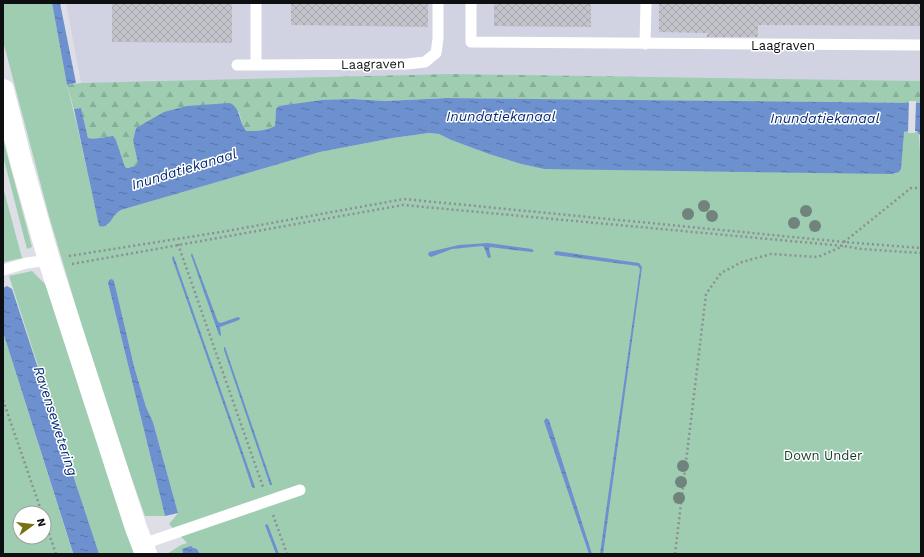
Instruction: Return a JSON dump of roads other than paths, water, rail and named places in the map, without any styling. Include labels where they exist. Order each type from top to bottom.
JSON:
[{"type":"street","points":[[3,90],[22,165],[50,264],[145,549]]},
{"type":"lane","points":[[256,3],[256,65]]},
{"type":"lane","name":"Laagraven","points":[[237,65],[407,64],[425,62],[436,53],[438,39],[438,3]]},
{"type":"lane","name":"Laagraven","points":[[471,3],[471,42],[921,45]]},
{"type":"lane","points":[[645,44],[646,3]]},
{"type":"lane","points":[[3,270],[27,263],[50,264]]},
{"type":"lane","points":[[145,549],[300,490]]},
{"type":"water","points":[[52,3],[60,3],[76,83],[67,85]]},
{"type":"water","name":"Inundatiekanaal","points":[[447,98],[921,103],[921,174],[920,135],[917,131],[904,132],[901,169],[899,172],[892,174],[544,169],[521,164],[489,154],[439,134],[429,133],[393,138],[320,152],[121,210],[115,215],[109,224],[99,226],[74,109],[81,108],[88,138],[97,139],[113,136],[116,140],[125,167],[128,168],[135,166],[138,163],[133,140],[136,128],[164,112],[187,106],[230,103],[238,112],[244,128],[247,131],[254,131],[265,130],[275,126],[276,109],[279,106],[322,100],[353,99],[385,101]]},
{"type":"water","points":[[488,243],[532,249],[534,251],[490,247],[491,257],[488,258],[484,247],[482,246],[452,249],[431,257],[428,255],[429,252],[459,245]]},
{"type":"water","points":[[556,251],[639,263],[642,267],[603,554],[600,554],[640,269],[638,266],[555,255],[554,253]]},
{"type":"water","points":[[192,253],[218,322],[221,323],[238,317],[240,318],[239,320],[220,327],[221,336],[219,335],[191,255]]},
{"type":"water","points":[[173,256],[255,487],[254,488],[252,487],[172,258]]},
{"type":"water","points":[[112,279],[114,281],[134,366],[146,407],[153,422],[178,513],[165,516],[108,283],[109,280]]},
{"type":"water","points":[[7,286],[12,289],[99,554],[73,554],[3,332],[3,288]]},
{"type":"water","points":[[225,347],[272,485],[270,485],[224,350]]},
{"type":"water","points":[[546,418],[549,420],[592,554],[589,554],[544,421]]},
{"type":"water","points":[[267,524],[279,554],[276,554],[265,525]]},
{"type":"water","points":[[191,546],[197,549],[200,554],[183,554],[182,549]]},
{"type":"water label","name":"Ravensewetering","points":[[56,421]]},
{"type":"park label","name":"Down Under","points":[[823,455]]}]
